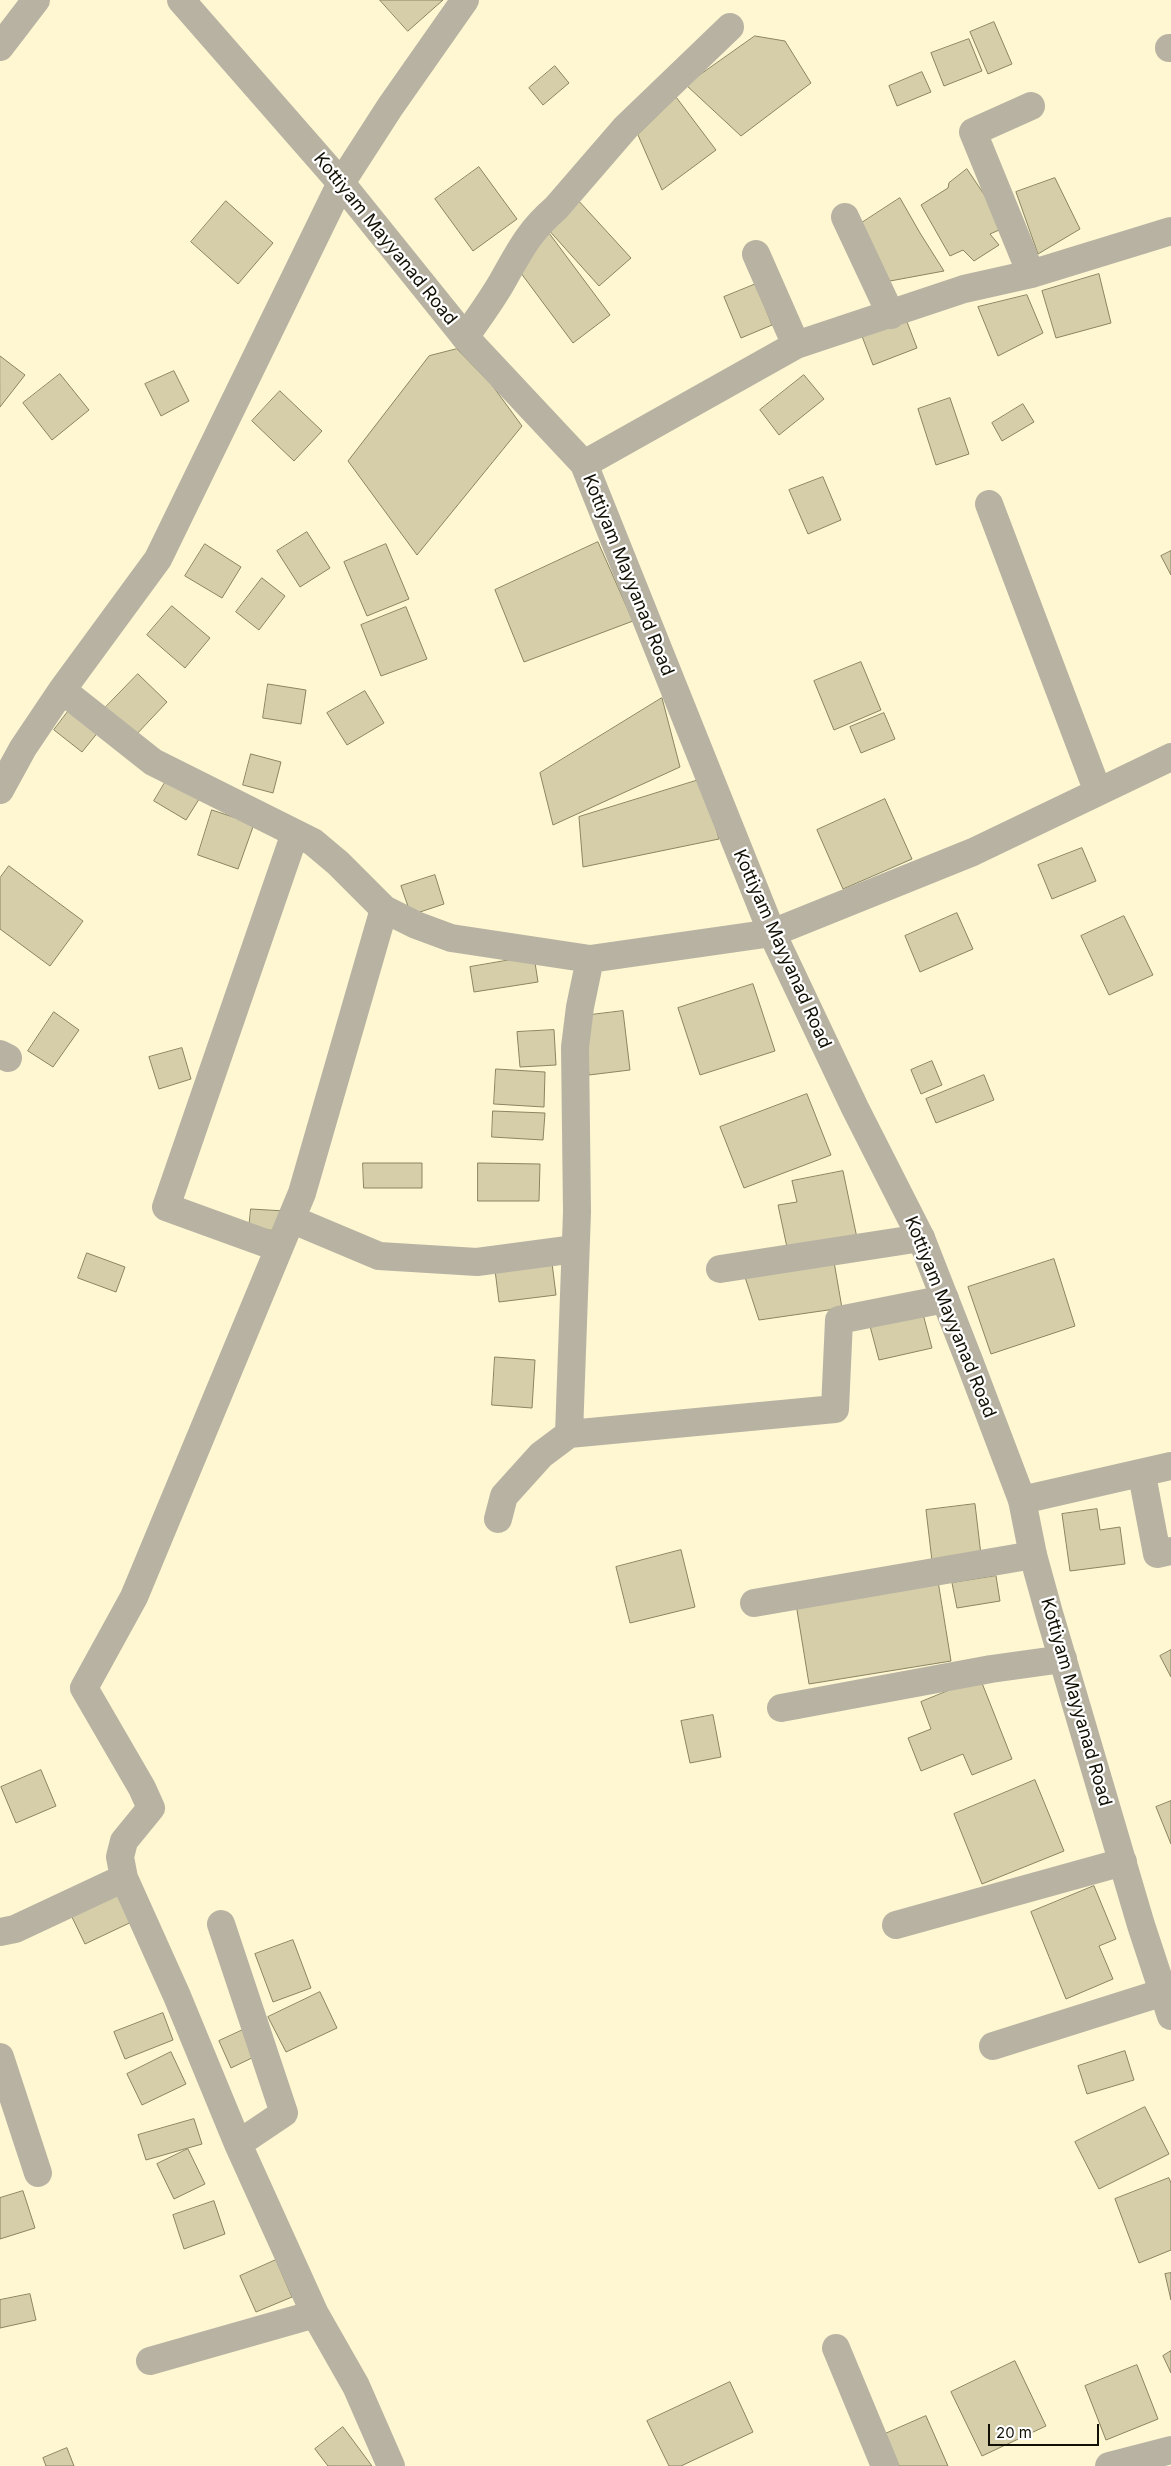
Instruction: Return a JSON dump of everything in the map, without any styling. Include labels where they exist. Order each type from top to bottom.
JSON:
[{"type":"street","points":[[0,47],[36,0]]},
{"type":"street","name":"Kottiyam Mayyanad Road","points":[[181,0],[341,183],[466,337],[584,464],[772,933],[855,1108],[921,1238],[1022,1500],[1033,1555],[1141,1925],[1167,2004]]},
{"type":"street","points":[[0,790],[23,748],[62,690],[158,559],[341,183],[390,107],[464,0]]},
{"type":"street","points":[[466,337],[502,281],[520,247],[626,127],[730,27]]},
{"type":"street","points":[[1031,106],[973,132],[988,163],[1031,274]]},
{"type":"street","points":[[845,217],[891,315]]},
{"type":"street","points":[[584,464],[796,345],[891,315],[964,289],[1031,274],[1171,231]]},
{"type":"street","points":[[756,254],[796,345]]},
{"type":"street","points":[[989,504],[1098,792]]},
{"type":"street","points":[[62,690],[153,762],[313,842],[384,909],[416,925],[451,938],[590,960],[772,933],[973,852],[1171,757]]},
{"type":"street","points":[[279,1248],[166,1207],[295,833]]},
{"type":"street","points":[[384,909],[302,1193],[292,1219],[134,1597],[84,1688],[142,1788],[150,1808],[124,1841],[120,1857],[124,1878],[177,1996],[238,2144],[315,2314],[356,2386],[391,2466]]},
{"type":"street","points":[[569,1434],[575,1249],[575,1047],[580,1006],[590,960]]},
{"type":"street","points":[[292,1219],[379,1256],[477,1262],[575,1249]]},
{"type":"street","points":[[720,1269],[921,1238]]},
{"type":"street","points":[[498,1519],[504,1496],[541,1455],[569,1434],[835,1409],[839,1320],[945,1299]]},
{"type":"street","points":[[1022,1500],[1142,1475],[1171,1466]]},
{"type":"street","points":[[1142,1475],[1157,1554],[1171,1551]]},
{"type":"street","points":[[754,1603],[1033,1555]]},
{"type":"street","points":[[781,1708],[991,1669],[1063,1658]]},
{"type":"street","points":[[896,1926],[1123,1862]]},
{"type":"street","points":[[0,1932],[15,1928],[124,1878]]},
{"type":"street","points":[[221,1924],[284,2113],[238,2144]]},
{"type":"street","points":[[993,2046],[1167,2004]]},
{"type":"street","points":[[0,2057],[38,2173]]},
{"type":"street","points":[[150,2361],[315,2314]]},
{"type":"street","points":[[836,2348],[885,2466]]},
{"type":"street","points":[[1109,2466],[1171,2450]]},
{"type":"building","points":[[380,0],[443,0],[408,31]]},
{"type":"building","points":[[994,22],[1012,64],[988,74],[970,32]]},
{"type":"building","points":[[755,36],[785,41],[811,83],[741,136],[686,85]]},
{"type":"building","points":[[969,39],[982,71],[944,86],[931,53]]},
{"type":"building","points":[[555,66],[569,83],[543,105],[529,88]]},
{"type":"building","points":[[922,72],[931,92],[897,106],[889,86]]},
{"type":"building","points":[[676,97],[716,150],[662,190],[638,135]]},
{"type":"building","points":[[479,167],[517,219],[473,251],[435,199]]},
{"type":"building","points":[[967,169],[1006,227],[990,234],[999,245],[974,261],[963,250],[950,256],[921,205],[948,188],[949,183]]},
{"type":"building","points":[[1055,178],[1080,229],[1038,254],[1016,192]]},
{"type":"building","points":[[900,198],[944,271],[890,281],[857,226]]},
{"type":"building","points":[[577,199],[631,258],[599,286],[546,227]]},
{"type":"building","points":[[226,201],[273,243],[238,284],[191,242]]},
{"type":"building","points":[[546,229],[610,315],[573,343],[509,257]]},
{"type":"building","points":[[1099,274],[1111,323],[1056,338],[1042,291]]},
{"type":"building","points":[[756,284],[772,325],[741,338],[724,297]]},
{"type":"building","points":[[1027,295],[1043,333],[998,356],[978,307]]},
{"type":"building","points":[[904,314],[917,348],[873,365],[860,331]]},
{"type":"building","points":[[457,349],[492,385],[522,426],[417,555],[348,461],[429,356]]},
{"type":"building","points":[[0,356],[25,375],[0,407]]},
{"type":"building","points":[[174,371],[189,401],[161,416],[145,384]]},
{"type":"building","points":[[60,374],[89,410],[52,440],[23,403]]},
{"type":"building","points":[[804,375],[824,399],[779,435],[760,410]]},
{"type":"building","points":[[280,391],[322,431],[294,461],[252,421]]},
{"type":"building","points":[[950,398],[969,454],[936,465],[918,409]]},
{"type":"building","points":[[1023,404],[1034,422],[1002,441],[992,423]]},
{"type":"building","points":[[823,477],[841,520],[808,534],[789,490]]},
{"type":"building","points":[[307,532],[330,568],[300,587],[277,551]]},
{"type":"building","points":[[598,542],[633,621],[524,662],[495,590]]},
{"type":"building","points":[[205,544],[241,567],[222,598],[185,576]]},
{"type":"building","points":[[386,544],[409,599],[367,616],[344,562]]},
{"type":"building","points":[[1171,551],[1171,575],[1161,556]]},
{"type":"building","points":[[262,578],[285,596],[259,630],[236,612]]},
{"type":"building","points":[[172,606],[210,638],[185,668],[147,635]]},
{"type":"building","points":[[406,607],[427,659],[381,676],[361,625]]},
{"type":"building","points":[[861,662],[881,710],[834,730],[814,681]]},
{"type":"building","points":[[138,674],[167,702],[133,738],[104,709]]},
{"type":"building","points":[[268,684],[306,690],[301,724],[263,718]]},
{"type":"building","points":[[365,691],[384,723],[347,745],[327,713]]},
{"type":"building","points":[[662,698],[680,767],[553,825],[540,773]]},
{"type":"building","points":[[70,709],[99,731],[82,752],[54,730]]},
{"type":"building","points":[[884,713],[895,739],[861,753],[850,727]]},
{"type":"building","points":[[251,754],[281,762],[273,793],[243,785]]},
{"type":"building","points":[[169,776],[201,796],[186,820],[154,801]]},
{"type":"building","points":[[702,779],[719,839],[583,867],[579,817]]},
{"type":"building","points":[[885,799],[912,859],[843,889],[817,830]]},
{"type":"building","points":[[212,810],[254,824],[238,869],[198,855]]},
{"type":"building","points":[[1082,848],[1096,881],[1052,899],[1038,865]]},
{"type":"building","points":[[9,866],[83,921],[50,966],[0,929],[0,878]]},
{"type":"building","points":[[435,875],[444,904],[411,915],[401,886]]},
{"type":"building","points":[[957,913],[973,949],[920,972],[905,936]]},
{"type":"building","points":[[1124,916],[1153,975],[1109,995],[1081,936]]},
{"type":"building","points":[[534,956],[538,982],[474,992],[470,967]]},
{"type":"building","points":[[753,984],[775,1051],[700,1075],[678,1008]]},
{"type":"building","points":[[623,1011],[630,1070],[589,1075],[582,1016]]},
{"type":"building","points":[[54,1012],[79,1030],[53,1067],[28,1051]]},
{"type":"building","points":[[554,1030],[556,1065],[520,1067],[517,1032]]},
{"type":"building","points":[[182,1048],[191,1079],[159,1089],[149,1057]]},
{"type":"building","points":[[932,1061],[942,1085],[921,1094],[911,1070]]},
{"type":"building","points":[[496,1069],[545,1072],[544,1107],[494,1104]]},
{"type":"building","points":[[984,1075],[994,1100],[936,1123],[926,1099]]},
{"type":"building","points":[[807,1094],[831,1155],[744,1188],[720,1127]]},
{"type":"building","points":[[493,1111],[545,1113],[543,1140],[492,1137]]},
{"type":"building","points":[[363,1163],[422,1163],[422,1188],[364,1188]]},
{"type":"building","points":[[478,1163],[540,1164],[539,1201],[478,1201]]},
{"type":"building","points":[[843,1171],[857,1238],[788,1252],[778,1205],[797,1202],[792,1181]]},
{"type":"building","points":[[251,1209],[285,1211],[284,1231],[249,1229]]},
{"type":"building","points":[[87,1253],[125,1267],[116,1292],[78,1278]]},
{"type":"building","points":[[551,1255],[556,1295],[499,1302],[494,1262]]},
{"type":"building","points":[[833,1256],[842,1308],[759,1320],[744,1274]]},
{"type":"building","points":[[1054,1259],[1075,1326],[991,1354],[968,1287]]},
{"type":"building","points":[[923,1314],[932,1348],[879,1360],[870,1326]]},
{"type":"building","points":[[495,1357],[535,1360],[532,1408],[492,1405]]},
{"type":"building","points":[[975,1504],[981,1555],[932,1561],[926,1510]]},
{"type":"building","points":[[1097,1509],[1100,1530],[1120,1527],[1125,1564],[1070,1571],[1062,1514]]},
{"type":"building","points":[[681,1550],[695,1607],[630,1623],[616,1567]]},
{"type":"building","points":[[996,1576],[1000,1601],[957,1608],[952,1583]]},
{"type":"building","points":[[938,1581],[951,1661],[809,1684],[796,1604]]},
{"type":"building","points":[[1171,1650],[1171,1677],[1160,1656]]},
{"type":"building","points":[[980,1678],[1012,1759],[972,1775],[963,1754],[921,1771],[908,1738],[931,1729],[921,1702]]},
{"type":"building","points":[[713,1715],[721,1757],[690,1763],[681,1721]]},
{"type":"building","points":[[41,1770],[56,1806],[16,1823],[1,1787]]},
{"type":"building","points":[[1035,1780],[1064,1851],[982,1884],[954,1814]]},
{"type":"building","points":[[1171,1801],[1171,1844],[1156,1807]]},
{"type":"building","points":[[1094,1886],[1116,1939],[1099,1946],[1113,1979],[1066,1999],[1031,1912]]},
{"type":"building","points":[[125,1887],[140,1918],[85,1944],[70,1913]]},
{"type":"building","points":[[293,1940],[311,1988],[273,2002],[255,1954]]},
{"type":"building","points":[[320,1992],[337,2028],[286,2052],[268,2017]]},
{"type":"building","points":[[163,2013],[173,2040],[125,2059],[114,2032]]},
{"type":"building","points":[[245,2029],[258,2055],[231,2068],[219,2041]]},
{"type":"building","points":[[1125,2051],[1134,2080],[1087,2094],[1078,2066]]},
{"type":"building","points":[[171,2052],[186,2084],[142,2105],[127,2074]]},
{"type":"building","points":[[1145,2107],[1169,2154],[1099,2189],[1075,2142]]},
{"type":"building","points":[[194,2119],[202,2144],[146,2160],[138,2135]]},
{"type":"building","points":[[188,2149],[205,2184],[174,2199],[157,2164]]},
{"type":"building","points":[[1169,2178],[1171,2183],[1171,2250],[1139,2263],[1115,2199]]},
{"type":"building","points":[[23,2191],[35,2228],[0,2239],[0,2198]]},
{"type":"building","points":[[214,2201],[225,2234],[184,2249],[173,2215]]},
{"type":"building","points":[[276,2260],[292,2297],[256,2312],[240,2276]]},
{"type":"building","points":[[1171,2273],[1171,2300],[1165,2274]]},
{"type":"building","points":[[30,2294],[36,2320],[0,2328],[0,2300]]},
{"type":"building","points":[[1171,2351],[1171,2373],[1163,2356]]},
{"type":"building","points":[[1015,2361],[1046,2426],[982,2456],[951,2392]]},
{"type":"building","points":[[1137,2365],[1158,2419],[1106,2440],[1085,2386]]},
{"type":"building","points":[[730,2382],[753,2432],[681,2466],[669,2466],[647,2421]]},
{"type":"building","points":[[926,2416],[948,2466],[899,2466],[885,2434]]},
{"type":"building","points":[[343,2427],[372,2466],[328,2466],[315,2449]]},
{"type":"building","points":[[67,2448],[74,2466],[46,2466],[43,2458]]}]
